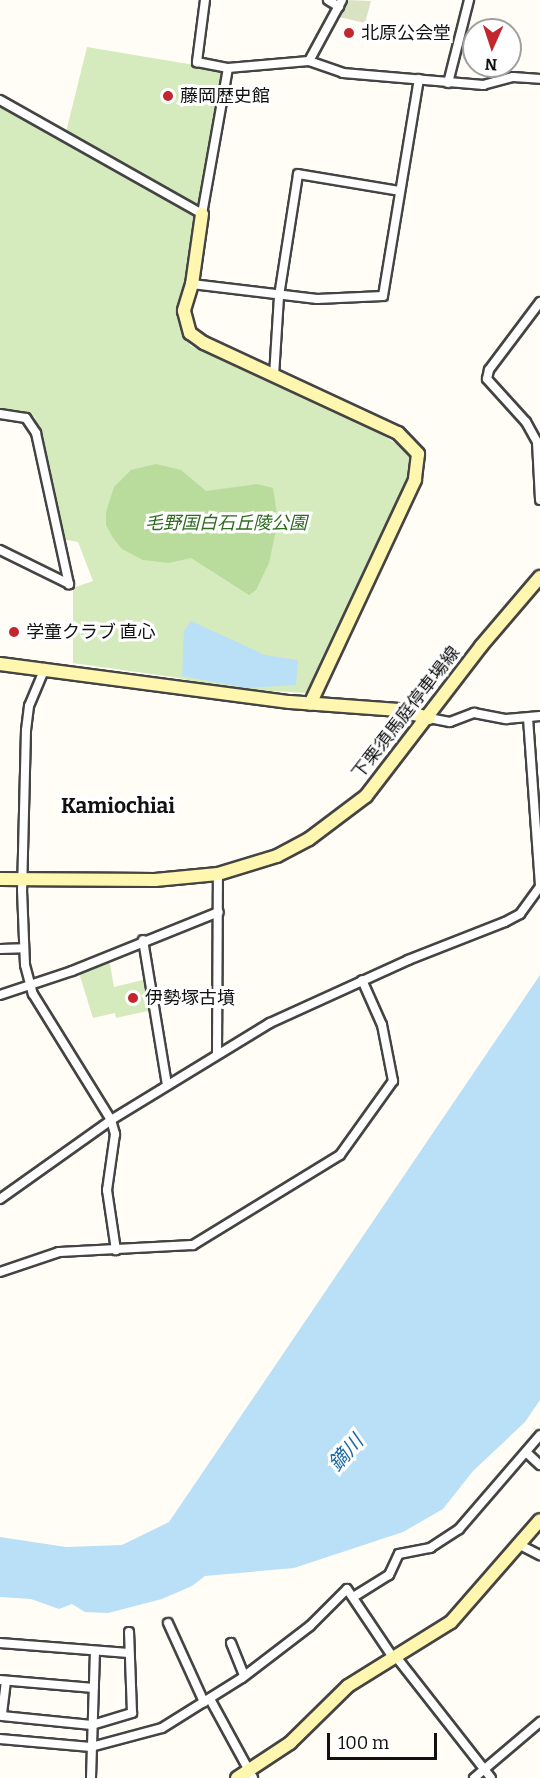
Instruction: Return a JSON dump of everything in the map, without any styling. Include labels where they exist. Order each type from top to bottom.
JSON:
[{"type":"street","points":[[205,0],[197,62],[228,68],[309,61],[343,73],[483,85],[513,77],[540,79]]},
{"type":"street","points":[[309,61],[340,3],[328,0]]},
{"type":"street","points":[[448,83],[469,0]]},
{"type":"street","points":[[228,68],[192,284],[184,311],[190,333],[274,376],[398,433],[418,454],[415,480],[310,704]]},
{"type":"street","points":[[192,284],[279,296],[383,296],[419,79]]},
{"type":"street","points":[[0,100],[202,214]]},
{"type":"street","points":[[274,376],[279,296],[297,174],[400,191]]},
{"type":"street","points":[[540,302],[489,370],[487,379],[526,422],[537,442],[540,500]]},
{"type":"street","points":[[0,414],[26,418],[36,433],[69,584],[0,550]]},
{"type":"street","name":"下栗須馬庭停車場線","points":[[0,879],[155,880],[218,874],[277,856],[337,820],[366,796],[429,718],[481,646],[540,577]]},
{"type":"street","points":[[0,664],[310,704],[399,710],[450,722],[474,713],[528,718],[540,716]]},
{"type":"street","points":[[45,668],[29,706],[26,730],[22,878],[24,948],[30,986],[111,1120],[115,1134],[107,1190],[116,1250]]},
{"type":"street","points":[[0,1199],[111,1120],[270,1023],[362,980],[520,914],[540,886],[528,718]]},
{"type":"street","points":[[217,1054],[218,874]]},
{"type":"street","points":[[0,995],[30,986],[219,912]]},
{"type":"street","points":[[143,940],[167,1085]]},
{"type":"street","points":[[0,949],[24,948]]},
{"type":"street","points":[[0,1272],[58,1252],[193,1245],[340,1155],[393,1081],[382,1025],[362,980]]},
{"type":"street","points":[[355,1596],[389,1575],[399,1554],[430,1548],[459,1529],[540,1436]]},
{"type":"street","points":[[526,1452],[540,1465]]},
{"type":"street","points":[[237,1778],[253,1774],[290,1743],[348,1686],[396,1659],[451,1622],[540,1520]]},
{"type":"street","points":[[518,1544],[540,1555]]},
{"type":"street","points":[[0,1739],[91,1747],[162,1728],[244,1676],[310,1626],[347,1589],[355,1596],[396,1659],[491,1778]]},
{"type":"street","points":[[168,1623],[207,1700],[253,1774]]},
{"type":"street","points":[[94,1688],[3,1681],[2,1716],[92,1725],[132,1713],[129,1632]]},
{"type":"street","points":[[0,1643],[129,1653]]},
{"type":"street","points":[[231,1643],[244,1676]]},
{"type":"street","points":[[91,1778],[95,1652]]},
{"type":"street","points":[[474,1778],[540,1722]]},
{"type":"green space","points":[[345,0],[371,1],[365,23],[339,17]]},
{"type":"green space","name":"毛野国白石丘陵公園","points":[[87,47],[218,69],[223,73],[180,314],[182,334],[191,346],[379,433],[408,451],[411,466],[403,492],[306,693],[220,688],[179,678],[73,663],[73,588],[93,581],[78,542],[62,539],[35,417],[0,412],[0,103],[64,140]]},
{"type":"green space","points":[[156,464],[181,470],[206,491],[257,484],[273,488],[278,521],[269,563],[256,590],[249,595],[191,558],[169,563],[143,560],[122,549],[113,538],[106,525],[106,512],[114,487],[131,470]]},
{"type":"green space","points":[[109,959],[114,987],[147,979],[152,1010],[116,1018],[115,1013],[93,1018],[79,973]]},
{"type":"water","points":[[191,621],[265,655],[298,660],[296,685],[247,688],[182,676],[184,631]]},
{"type":"water","name":"鏑川","points":[[540,975],[540,1400],[525,1422],[473,1471],[443,1509],[403,1532],[294,1568],[205,1576],[192,1586],[162,1599],[108,1613],[85,1612],[72,1604],[59,1609],[31,1599],[0,1597],[0,1537],[66,1547],[122,1545],[169,1522]]},
{"type":"place","name":"北原公会堂","points":[[349,33]]},
{"type":"place","name":"藤岡歴史館","points":[[168,96]]},
{"type":"place","name":"学童クラブ 直心","points":[[14,632]]},
{"type":"place","name":"伊勢塚古墳","points":[[133,998]]},
{"type":"district","name":"Kamiochiai","points":[[118,806]]}]
